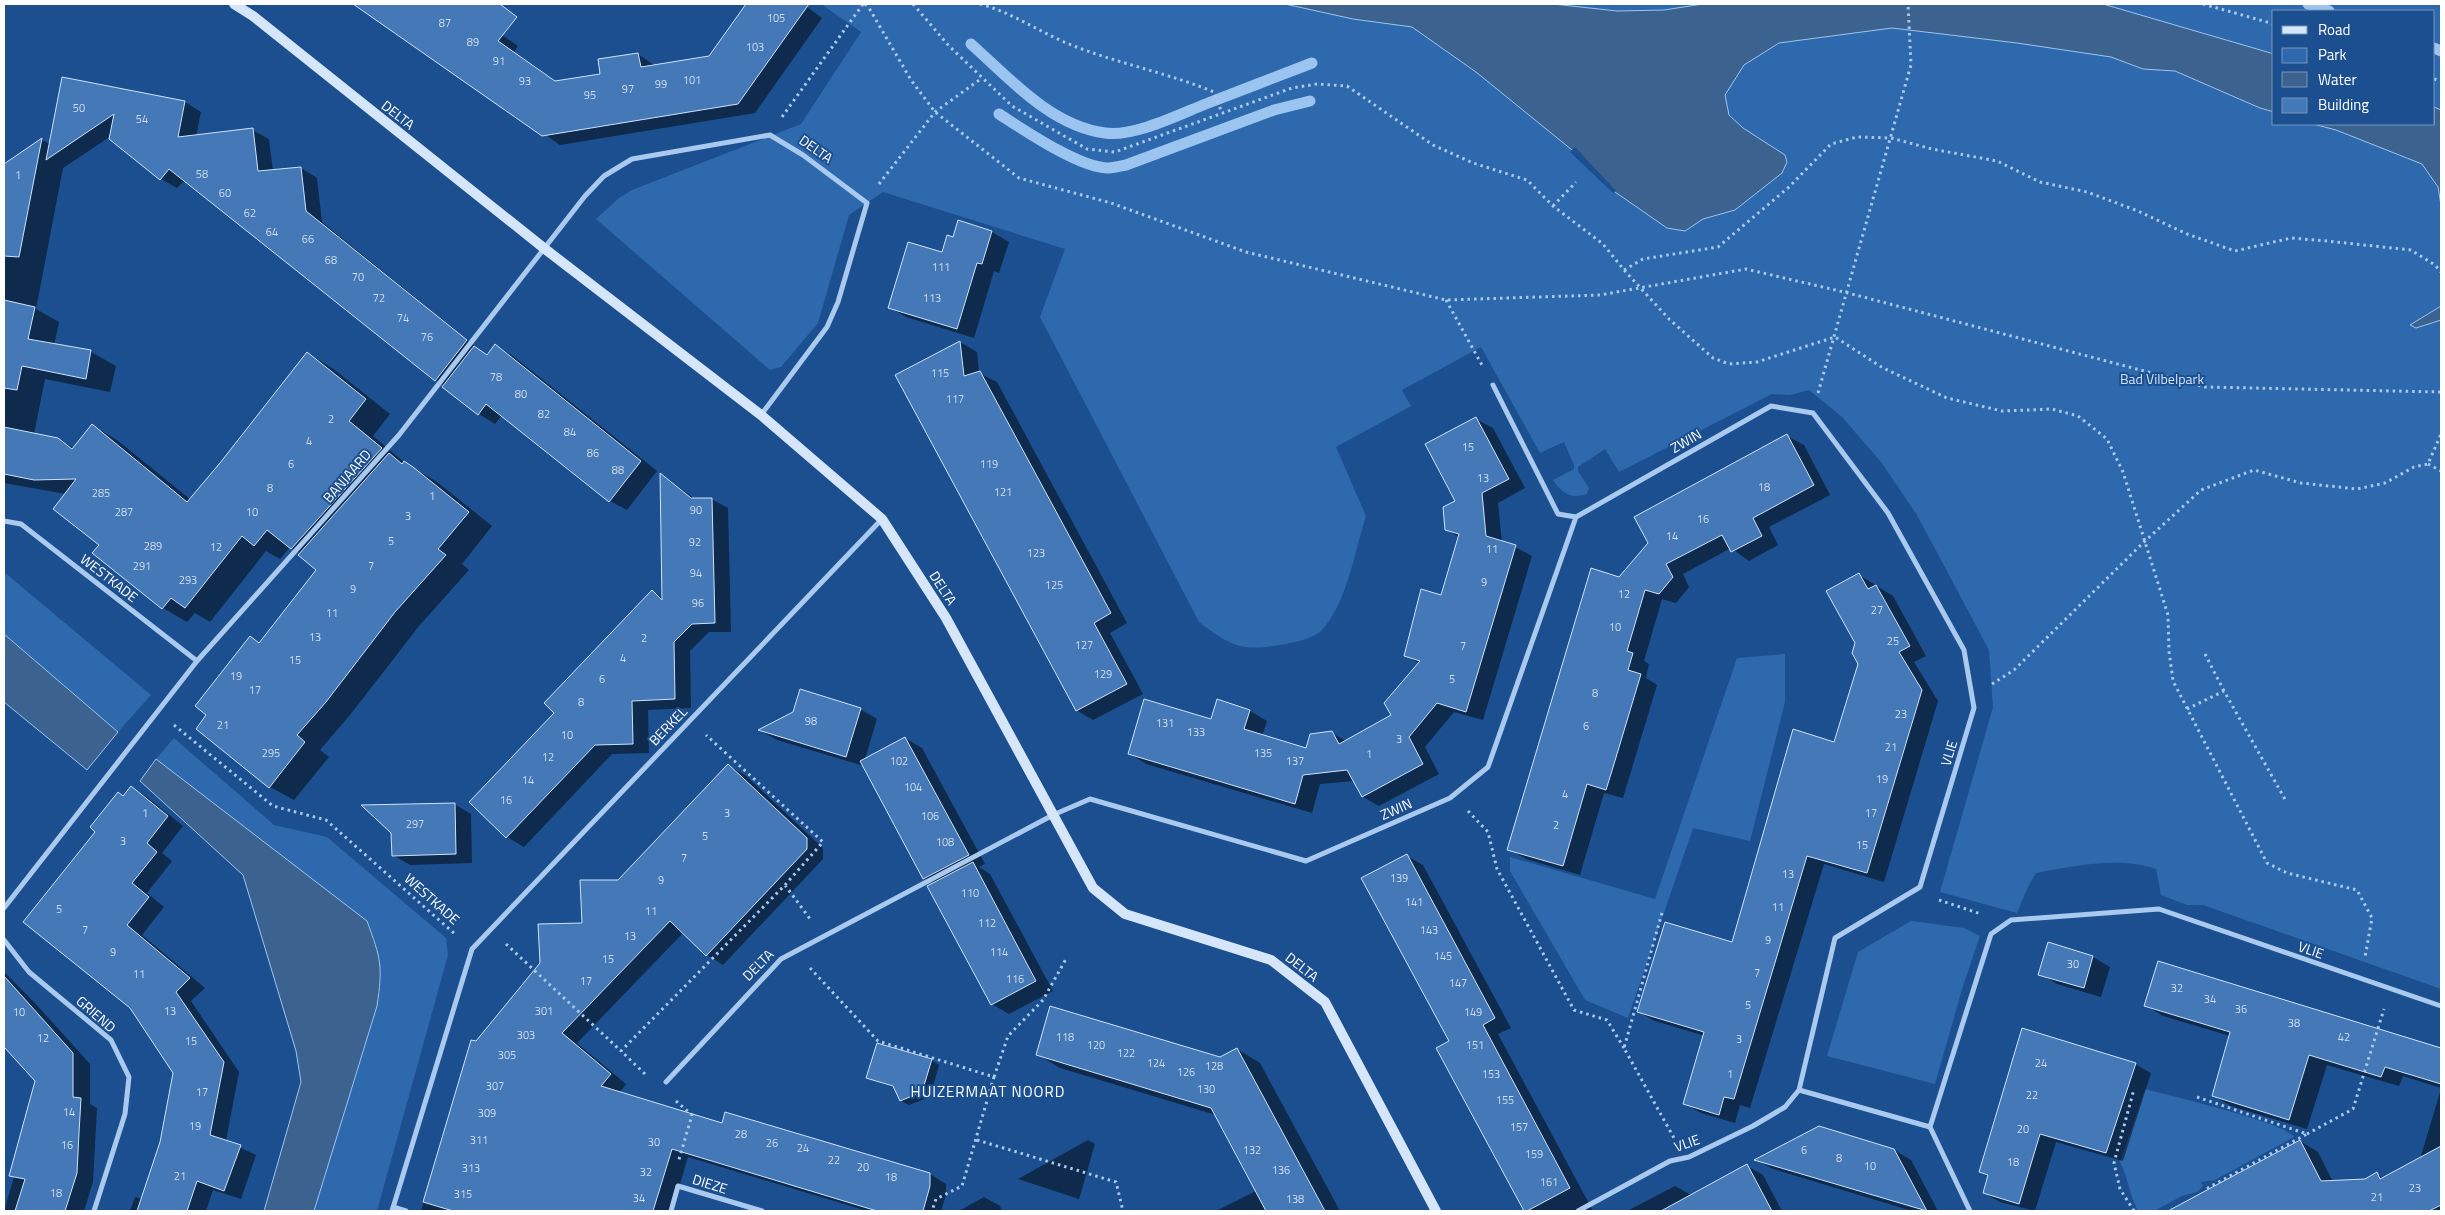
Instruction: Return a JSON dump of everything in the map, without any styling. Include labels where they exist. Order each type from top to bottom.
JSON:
[{"type":"street","name":"DELTA","points":[[234,4],[253,16],[545,248],[761,415],[882,519],[946,618],[1093,888],[1125,914],[1272,960],[1324,1002],[1436,1211]]},
{"type":"street","name":"DELTA","points":[[770,135],[803,155],[867,203]]},
{"type":"street","points":[[545,248],[585,196],[604,176],[632,159],[770,135]]},
{"type":"street","points":[[761,415],[828,327],[838,302],[867,203]]},
{"type":"street","name":"BANJAARD","points":[[156,710],[197,661],[398,435],[545,248]]},
{"type":"street","points":[[1493,385],[1558,514],[1576,517]]},
{"type":"street","name":"ZWIN","points":[[1053,815],[1090,799],[1306,861],[1453,794],[1488,767],[1576,517],[1770,406],[1813,413]]},
{"type":"street","name":"VLIE","points":[[1578,1211],[1670,1160],[1686,1158],[1753,1126],[1785,1107],[1799,1090],[1834,938],[1920,887],[1974,708],[1964,650],[1888,514],[1813,413]]},
{"type":"street","name":"BERKEL","points":[[472,949],[882,519]]},
{"type":"street","name":"WESTKADE","points":[[4,521],[21,524],[197,661]]},
{"type":"street","points":[[4,908],[156,710]]},
{"type":"street","name":"DELTA","points":[[666,1082],[781,959],[1053,815]]},
{"type":"street","name":"VLIE","points":[[2007,923],[2012,920],[2159,909],[2441,1006]]},
{"type":"street","points":[[1970,1211],[1930,1127],[1991,934],[2007,923]]},
{"type":"street","name":"GRIEND","points":[[4,940],[29,972],[111,1040],[129,1077],[125,1114],[94,1211]]},
{"type":"street","points":[[406,1211],[392,1209],[472,949]]},
{"type":"street","points":[[1799,1090],[1930,1127]]},
{"type":"street","name":"DIEZE","points":[[671,1211],[678,1186],[762,1211]]},
{"type":"path","points":[[770,135],[864,4],[870,8],[911,80],[935,112],[1019,178],[1111,203],[1246,252],[1446,300],[1600,294],[1642,289],[1746,268],[2205,387],[2441,392]]},
{"type":"path","points":[[913,4],[949,46],[1012,106],[1086,149],[1115,152],[1292,88],[1317,84],[1347,86],[1433,145],[1473,163],[1527,180],[1553,206],[1603,244],[1669,319],[1714,358],[1729,364],[1757,362],[1835,337]]},
{"type":"path","points":[[980,4],[1001,9],[1074,46],[1180,78],[1214,92],[1222,113]]},
{"type":"path","points":[[1813,413],[1912,66],[1912,38],[1908,4]]},
{"type":"path","points":[[2203,4],[2272,23]]},
{"type":"path","points":[[867,203],[935,112],[982,78]]},
{"type":"path","points":[[1624,270],[1643,259],[1718,247],[1789,187],[1831,144],[1857,137],[1891,138],[1932,150],[1997,161],[2040,182],[2087,192],[2138,211],[2187,234],[2235,251],[2291,238],[2327,241],[2411,250],[2435,265],[2441,272]]},
{"type":"path","points":[[1553,206],[1576,182]]},
{"type":"path","points":[[1446,300],[1493,385]]},
{"type":"path","points":[[1835,337],[1883,368],[1947,398],[2002,411],[2052,409],[2078,416],[2107,439],[2123,472],[2168,615],[2172,681],[2267,863],[2287,873],[2358,890],[2372,918],[2361,979]]},
{"type":"path","points":[[2428,464],[2441,434]]},
{"type":"path","points":[[1972,696],[2014,670],[2144,542],[2201,490],[2254,470],[2301,483],[2357,489],[2385,483],[2414,467],[2428,464],[2441,471]]},
{"type":"path","points":[[2205,654],[2286,801]]},
{"type":"path","points":[[2187,708],[2224,691]]},
{"type":"path","name":"WESTKADE","points":[[156,710],[273,806],[326,820],[472,949]]},
{"type":"path","points":[[620,1051],[785,885],[823,842],[689,720]]},
{"type":"path","points":[[1453,794],[1488,832],[1498,869],[1574,1010],[1607,1020],[1686,1158]]},
{"type":"path","points":[[785,885],[823,937]]},
{"type":"path","points":[[1914,891],[2007,923]]},
{"type":"path","points":[[1624,1048],[1662,914]]},
{"type":"path","points":[[490,930],[692,1115],[676,1170],[678,1186]]},
{"type":"path","points":[[795,952],[878,1041],[994,1077]]},
{"type":"path","points":[[932,1211],[936,1200],[962,1186],[1008,1036],[1042,1000],[1066,959]]},
{"type":"path","points":[[2206,1189],[2353,1109],[2390,989]]},
{"type":"path","points":[[661,1088],[666,1082]]},
{"type":"path","points":[[2134,1089],[2114,1163],[2120,1189],[2134,1211]]},
{"type":"path","points":[[2197,1097],[2307,1134]]},
{"type":"path","points":[[977,1140],[1116,1182],[1123,1211]]},
{"type":"green space","name":"Bad Vilbelpark","points":[[821,4],[2441,4],[2441,989],[2203,905],[2187,905],[2161,895],[2156,869],[2142,865],[2096,863],[2036,873],[2017,913],[1940,892],[1993,707],[1989,650],[1917,515],[1881,462],[1842,417],[1809,390],[1790,395],[1772,394],[1619,472],[1605,449],[1578,467],[1578,471],[1589,488],[1587,494],[1576,496],[1563,492],[1553,480],[1574,469],[1564,442],[1540,453],[1481,347],[1402,390],[1411,406],[1336,447],[1366,516],[1344,591],[1331,619],[1322,630],[1296,642],[1266,647],[1245,647],[1227,641],[1199,622],[1040,317],[1065,249],[883,192],[849,215],[818,323],[781,367],[770,370],[596,219],[619,198],[632,190],[801,124],[861,32]]},
{"type":"green space","points":[[4,572],[151,695],[118,732],[4,634]]},
{"type":"green space","points":[[1785,654],[1785,702],[1750,841],[1693,828],[1628,1018],[1585,1000],[1510,871],[1510,857],[1655,899],[1737,658]]},
{"type":"green space","points":[[174,738],[274,825],[327,837],[446,938],[448,955],[377,1211],[314,1211],[377,1006],[381,977],[156,759]]},
{"type":"green space","points":[[1911,921],[1964,928],[1980,936],[1963,986],[1935,1084],[1827,1056],[1858,952]]},
{"type":"green space","points":[[2145,1089],[2250,1117],[2271,1124],[2294,1137],[2215,1180],[2201,1182],[2203,1186],[2197,1192],[2182,1196],[2154,1211],[2138,1211],[2120,1162]]},
{"type":"water","points":[[1285,4],[1553,4],[1617,11],[1664,10],[1703,4],[2103,4],[2272,53],[2272,111],[2175,71],[2143,69],[2111,57],[2017,43],[1892,28],[1779,43],[1744,65],[1725,95],[1729,115],[1743,128],[1785,155],[1787,162],[1782,173],[1735,210],[1703,219],[1685,231],[1667,228],[1615,192],[1572,150],[1476,72],[1412,27],[1353,19]]},
{"type":"water","points":[[2435,107],[2441,110],[2441,205],[2438,187],[2422,164],[2336,130],[2317,125],[2435,125]]},
{"type":"water","points":[[2441,306],[2441,320],[2416,328],[2410,325]]},
{"type":"water","points":[[4,634],[118,732],[87,770],[4,702]]},
{"type":"water","points":[[156,759],[367,921],[372,934],[378,954],[380,972],[377,1006],[314,1211],[264,1211],[301,1082],[296,1051],[243,875],[140,781]]},
{"type":"pier","points":[[1575,147],[1616,191],[1613,193],[1570,152]]},
{"type":"building","points":[[353,4],[500,4],[517,17],[498,41],[555,81],[600,74],[598,59],[638,53],[641,67],[709,56],[746,4],[809,4],[738,104],[542,136]]},
{"type":"building","points":[[62,77],[185,101],[178,137],[253,128],[258,171],[301,167],[306,211],[467,340],[435,381],[169,169],[160,180],[109,139],[114,114],[46,160]]},
{"type":"building","points":[[42,138],[19,257],[4,256],[4,164]]},
{"type":"building","points":[[958,220],[992,231],[982,264],[977,263],[957,329],[888,308],[908,242],[942,252],[947,235],[953,237]]},
{"type":"building","points":[[4,300],[35,307],[28,339],[91,350],[86,379],[22,366],[17,390],[4,388]]},
{"type":"building","points":[[960,341],[964,376],[980,371],[1111,613],[1094,623],[1127,684],[1076,711],[895,375]]},
{"type":"building","points":[[495,344],[641,461],[609,502],[486,404],[478,415],[442,387],[474,346],[487,355]]},
{"type":"building","points":[[307,352],[366,399],[349,421],[382,448],[291,549],[267,530],[254,546],[242,536],[185,608],[171,598],[162,609],[92,553],[99,545],[53,509],[76,479],[34,480],[4,474],[4,427],[58,438],[72,449],[92,424],[187,502]]},
{"type":"building","points":[[1476,417],[1509,479],[1482,493],[1486,536],[1516,545],[1466,712],[1437,703],[1409,737],[1423,764],[1362,797],[1347,770],[1303,775],[1295,804],[1128,754],[1144,699],[1211,719],[1217,699],[1250,710],[1244,729],[1306,748],[1310,734],[1332,731],[1339,744],[1391,715],[1384,703],[1420,661],[1404,656],[1421,589],[1441,595],[1459,534],[1445,530],[1443,507],[1455,501],[1425,444]]},
{"type":"building","points":[[1787,434],[1814,485],[1753,518],[1762,536],[1731,552],[1722,535],[1666,564],[1673,577],[1659,594],[1645,590],[1627,651],[1633,653],[1628,670],[1641,674],[1606,790],[1587,784],[1563,866],[1507,850],[1591,568],[1619,577],[1648,543],[1634,517]]},
{"type":"building","points":[[389,453],[402,464],[404,461],[413,467],[469,512],[438,549],[446,555],[395,612],[326,702],[297,735],[305,742],[269,788],[196,729],[206,715],[195,706],[250,636],[259,643],[316,570],[298,555]]},
{"type":"building","points":[[660,473],[691,498],[712,498],[715,623],[692,624],[674,642],[675,699],[632,701],[633,744],[595,745],[506,838],[469,802],[554,713],[544,703],[652,590],[662,600]]},
{"type":"building","points":[[1859,573],[1868,589],[1876,585],[1910,646],[1899,652],[1922,690],[1867,873],[1807,856],[1734,1099],[1724,1097],[1719,1115],[1683,1104],[1704,1032],[1637,1012],[1665,922],[1732,942],[1793,729],[1834,742],[1858,664],[1852,653],[1855,643],[1826,591]]},
{"type":"building","points":[[800,689],[861,708],[846,757],[758,730],[793,712]]},
{"type":"building","points":[[905,737],[969,855],[923,879],[860,761]]},
{"type":"building","points":[[728,764],[807,838],[807,849],[706,956],[670,921],[562,1033],[611,1074],[601,1086],[722,1123],[725,1112],[930,1173],[930,1186],[923,1211],[877,1211],[672,1149],[653,1211],[453,1211],[423,1202],[471,1040],[476,1041],[540,963],[538,924],[582,923],[580,880],[618,880]]},
{"type":"building","points":[[131,786],[168,816],[147,843],[157,852],[132,883],[149,897],[127,925],[190,978],[176,992],[224,1062],[210,1135],[241,1145],[224,1191],[197,1181],[187,1211],[137,1211],[160,1142],[173,1073],[130,1008],[23,922],[95,832],[90,827],[118,792],[123,796]]},
{"type":"building","points":[[455,803],[456,854],[392,856],[391,833],[361,805]]},
{"type":"building","points":[[1407,854],[1495,1018],[1483,1025],[1570,1188],[1527,1211],[1524,1211],[1436,1048],[1449,1041],[1361,878]]},
{"type":"building","points":[[973,862],[1036,981],[991,1005],[927,886]]},
{"type":"building","points":[[2048,942],[2093,956],[2084,988],[2038,975]]},
{"type":"building","points":[[2158,961],[2441,1048],[2441,1084],[2385,1067],[2381,1077],[2309,1055],[2289,1120],[2212,1096],[2230,1032],[2144,1006]]},
{"type":"building","points":[[4,976],[73,1053],[73,1097],[81,1098],[77,1173],[65,1211],[15,1211],[25,1179],[9,1176],[35,1081],[4,1047]]},
{"type":"building","points":[[1050,1006],[1220,1057],[1237,1048],[1325,1211],[1266,1211],[1211,1108],[1036,1055]]},
{"type":"building","points":[[2022,1028],[2136,1063],[2106,1153],[2040,1134],[2019,1204],[1983,1193],[1988,1175],[1979,1172]]},
{"type":"building","points":[[877,1043],[932,1059],[922,1092],[900,1101],[893,1086],[866,1078]]},
{"type":"building","points":[[1819,1126],[1894,1149],[1927,1211],[1754,1160]]},
{"type":"building","points":[[2300,1140],[2321,1181],[2365,1179],[2377,1172],[2380,1179],[2441,1146],[2441,1205],[2429,1211],[2168,1211]]},
{"type":"building","points":[[1747,1164],[1772,1211],[1661,1211]]},
{"type":"waterway","points":[[2308,4],[2326,10]]},
{"type":"waterway","points":[[971,44],[1032,99],[1049,111],[1085,129],[1105,133],[1128,132],[1154,125],[1312,63]]},
{"type":"waterway","points":[[2435,48],[2441,51]]},
{"type":"waterway","points":[[999,114],[1067,155],[1095,166],[1109,168],[1126,165],[1274,110],[1310,101]]},
{"type":"district","name":"HUIZERMAAT NOORD","points":[[988,1092]]}]
